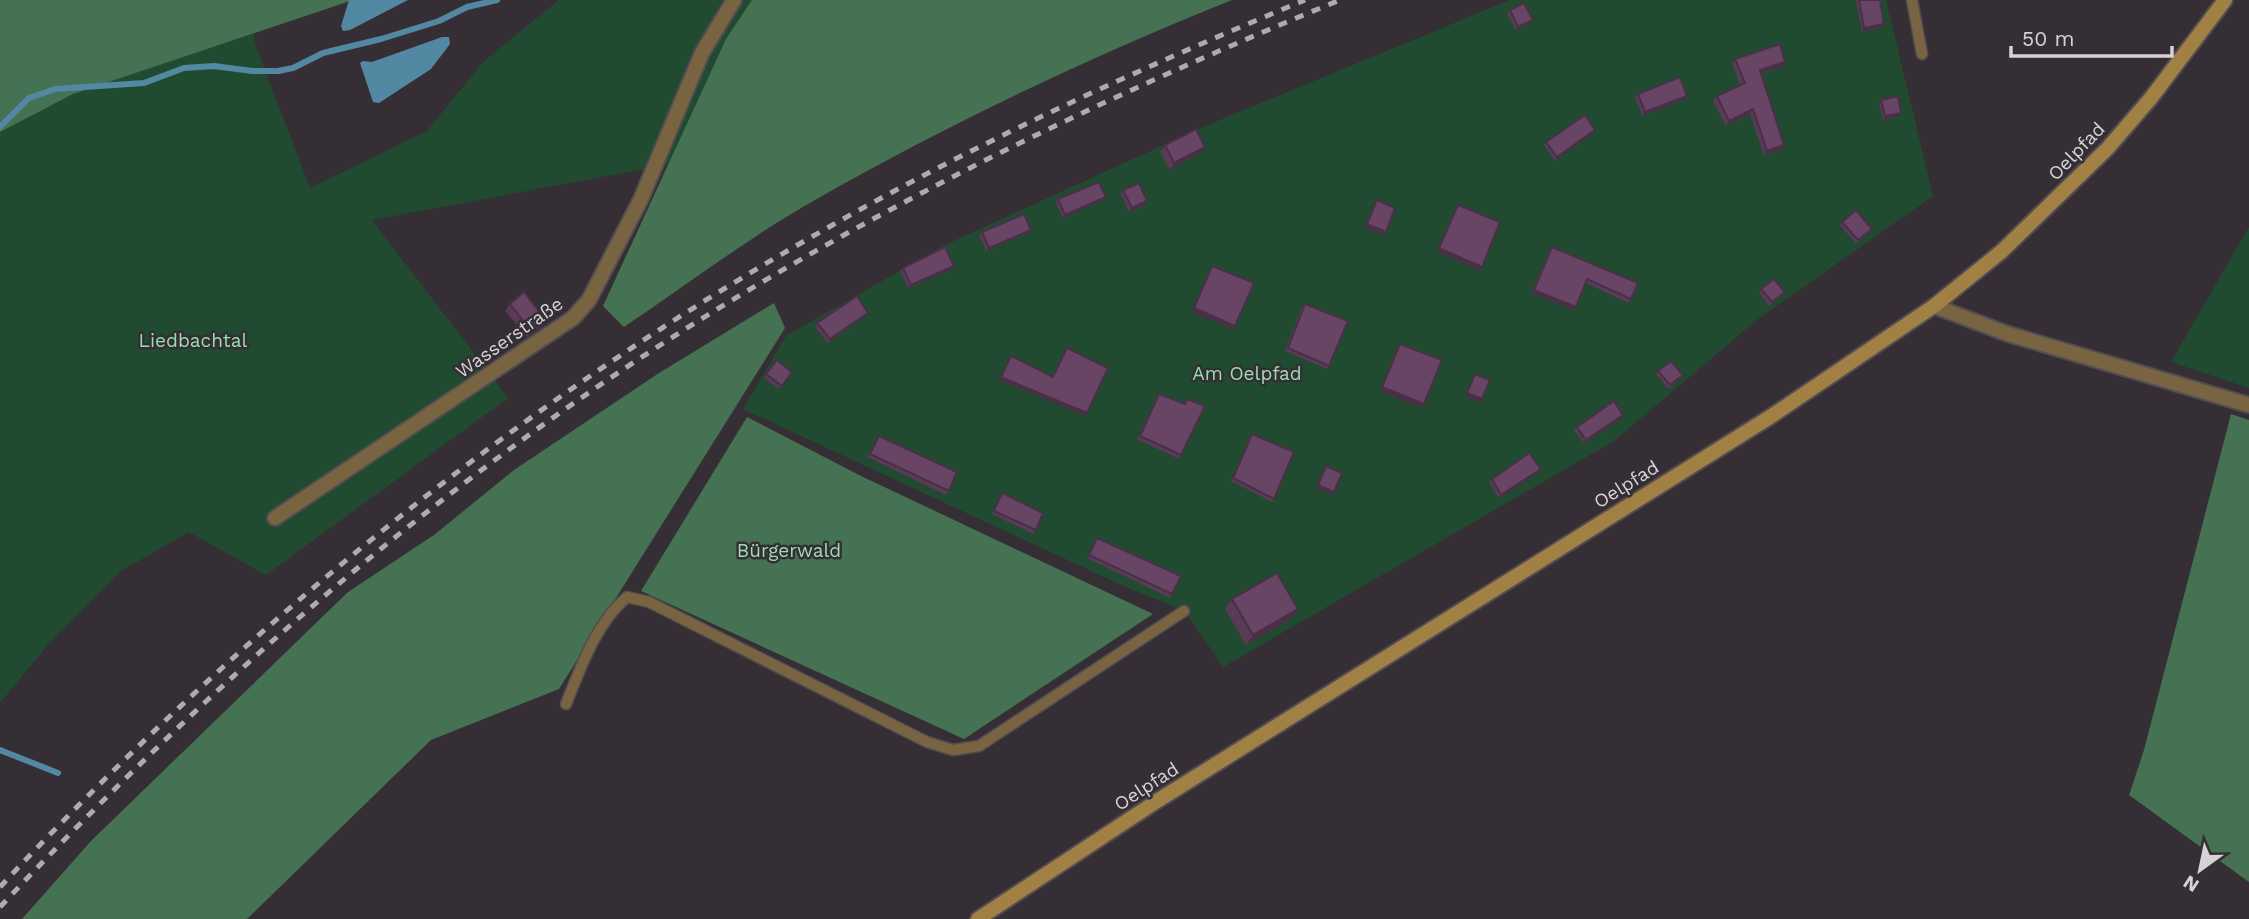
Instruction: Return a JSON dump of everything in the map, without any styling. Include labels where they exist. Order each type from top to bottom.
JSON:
[{"type":"street","name":"Wasserstraße","points":[[275,518],[573,318],[589,300],[640,199],[702,53],[734,0]]},
{"type":"street","name":"Oelpfad","points":[[978,919],[1157,801],[1802,397],[1934,306],[2002,251],[2107,149],[2151,98],[2225,0]]},
{"type":"street","points":[[1934,306],[2008,334],[2249,405]]},
{"type":"lane","points":[[1912,0],[1922,54]]},
{"type":"lane","points":[[566,704],[583,662],[612,609],[627,597],[649,602],[927,742],[953,750],[979,747],[1184,611]]},
{"type":"green space","name":"Liedbachtal","points":[[0,0],[250,0],[255,44],[310,188],[427,131],[483,62],[559,0],[762,0],[682,162],[372,220],[508,398],[266,575],[189,532],[121,571],[46,647],[0,703]]},
{"type":"green space","points":[[0,0],[353,0],[73,94],[0,132]]},
{"type":"green space","points":[[752,0],[1232,0],[1020,93],[865,172],[766,230],[624,327],[603,306],[726,39]]},
{"type":"green space","name":"Am Oelpfad","points":[[1510,0],[1886,0],[1933,196],[1758,319],[1614,441],[1223,667],[1185,611],[1119,584],[743,409],[786,336],[945,245],[1203,127]]},
{"type":"green space","points":[[2249,227],[2249,388],[2171,362]]},
{"type":"green space","points":[[774,303],[785,328],[559,689],[431,740],[247,919],[22,919],[91,841],[348,592],[434,535],[514,470],[659,373]]},
{"type":"green space","points":[[2231,414],[2249,420],[2249,882],[2129,795],[2144,750]]},
{"type":"green space","name":"Bürgerwald","points":[[747,417],[861,476],[1153,614],[964,739],[641,591]]},
{"type":"water","points":[[349,0],[408,0],[350,30],[343,31],[341,26]]},
{"type":"water","points":[[442,37],[449,37],[450,44],[431,69],[379,103],[373,102],[360,63],[372,62]]},
{"type":"building","points":[[1859,0],[1880,0],[1884,24],[1864,28]]},
{"type":"building","points":[[1524,3],[1533,20],[1518,27],[1510,10]]},
{"type":"building","points":[[1780,44],[1785,62],[1760,70],[1784,145],[1767,151],[1753,109],[1729,121],[1717,96],[1745,83],[1735,59]]},
{"type":"building","points":[[1680,77],[1687,96],[1645,112],[1638,94]]},
{"type":"building","points":[[1898,96],[1901,113],[1885,116],[1881,100]]},
{"type":"building","points":[[1585,115],[1595,130],[1557,157],[1546,142]]},
{"type":"building","points":[[1196,129],[1205,147],[1174,163],[1165,145]]},
{"type":"building","points":[[1099,182],[1106,197],[1065,215],[1058,199]]},
{"type":"building","points":[[1139,183],[1147,201],[1132,208],[1123,190]]},
{"type":"building","points":[[1377,200],[1395,208],[1386,232],[1367,224]]},
{"type":"building","points":[[1458,205],[1500,222],[1482,267],[1439,248]]},
{"type":"building","points":[[1856,210],[1872,229],[1858,240],[1842,222]]},
{"type":"building","points":[[1024,214],[1031,230],[989,248],[982,232]]},
{"type":"building","points":[[945,247],[954,266],[911,285],[903,268]]},
{"type":"building","points":[[1552,247],[1638,283],[1631,299],[1587,279],[1576,307],[1534,290]]},
{"type":"building","points":[[1212,266],[1254,283],[1235,326],[1194,308]]},
{"type":"building","points":[[1774,279],[1785,292],[1772,302],[1761,289]]},
{"type":"building","points":[[524,292],[546,321],[531,331],[510,304]]},
{"type":"building","points":[[857,296],[868,313],[830,339],[817,323]]},
{"type":"building","points":[[1305,304],[1348,321],[1329,366],[1288,348]]},
{"type":"building","points":[[1400,344],[1442,360],[1424,404],[1382,387]]},
{"type":"building","points":[[1067,348],[1108,368],[1087,413],[1001,377],[1011,356],[1053,377]]},
{"type":"building","points":[[777,360],[792,372],[782,386],[766,374]]},
{"type":"building","points":[[1671,361],[1683,375],[1670,385],[1658,371]]},
{"type":"building","points":[[1475,374],[1490,380],[1482,399],[1467,393]]},
{"type":"building","points":[[1159,394],[1185,404],[1187,399],[1205,406],[1181,455],[1140,436]]},
{"type":"building","points":[[1614,401],[1623,415],[1586,440],[1577,427]]},
{"type":"building","points":[[1252,434],[1294,452],[1274,499],[1233,478]]},
{"type":"building","points":[[879,436],[957,472],[949,491],[870,454]]},
{"type":"building","points":[[1529,453],[1541,469],[1501,495],[1492,479]]},
{"type":"building","points":[[1326,466],[1342,473],[1334,492],[1318,485]]},
{"type":"building","points":[[1002,493],[1043,513],[1036,530],[994,511]]},
{"type":"building","points":[[1097,538],[1181,576],[1172,594],[1089,555]]},
{"type":"building","points":[[1277,573],[1298,609],[1253,635],[1232,599]]},
{"type":"waterway","points":[[0,127],[29,98],[55,89],[144,83],[184,68],[214,66],[252,71],[293,68],[323,53],[381,39],[439,21],[467,7],[497,0]]},
{"type":"waterway","points":[[0,750],[58,773]]},
{"type":"railway","points":[[0,887],[92,791],[188,699],[287,610],[389,525],[495,444],[603,367],[715,295],[829,227],[945,164],[1124,78],[1305,0]]},
{"type":"railway","points":[[0,907],[117,786],[302,615],[432,508],[597,387],[800,260],[905,202],[1120,95],[1340,0]]}]
